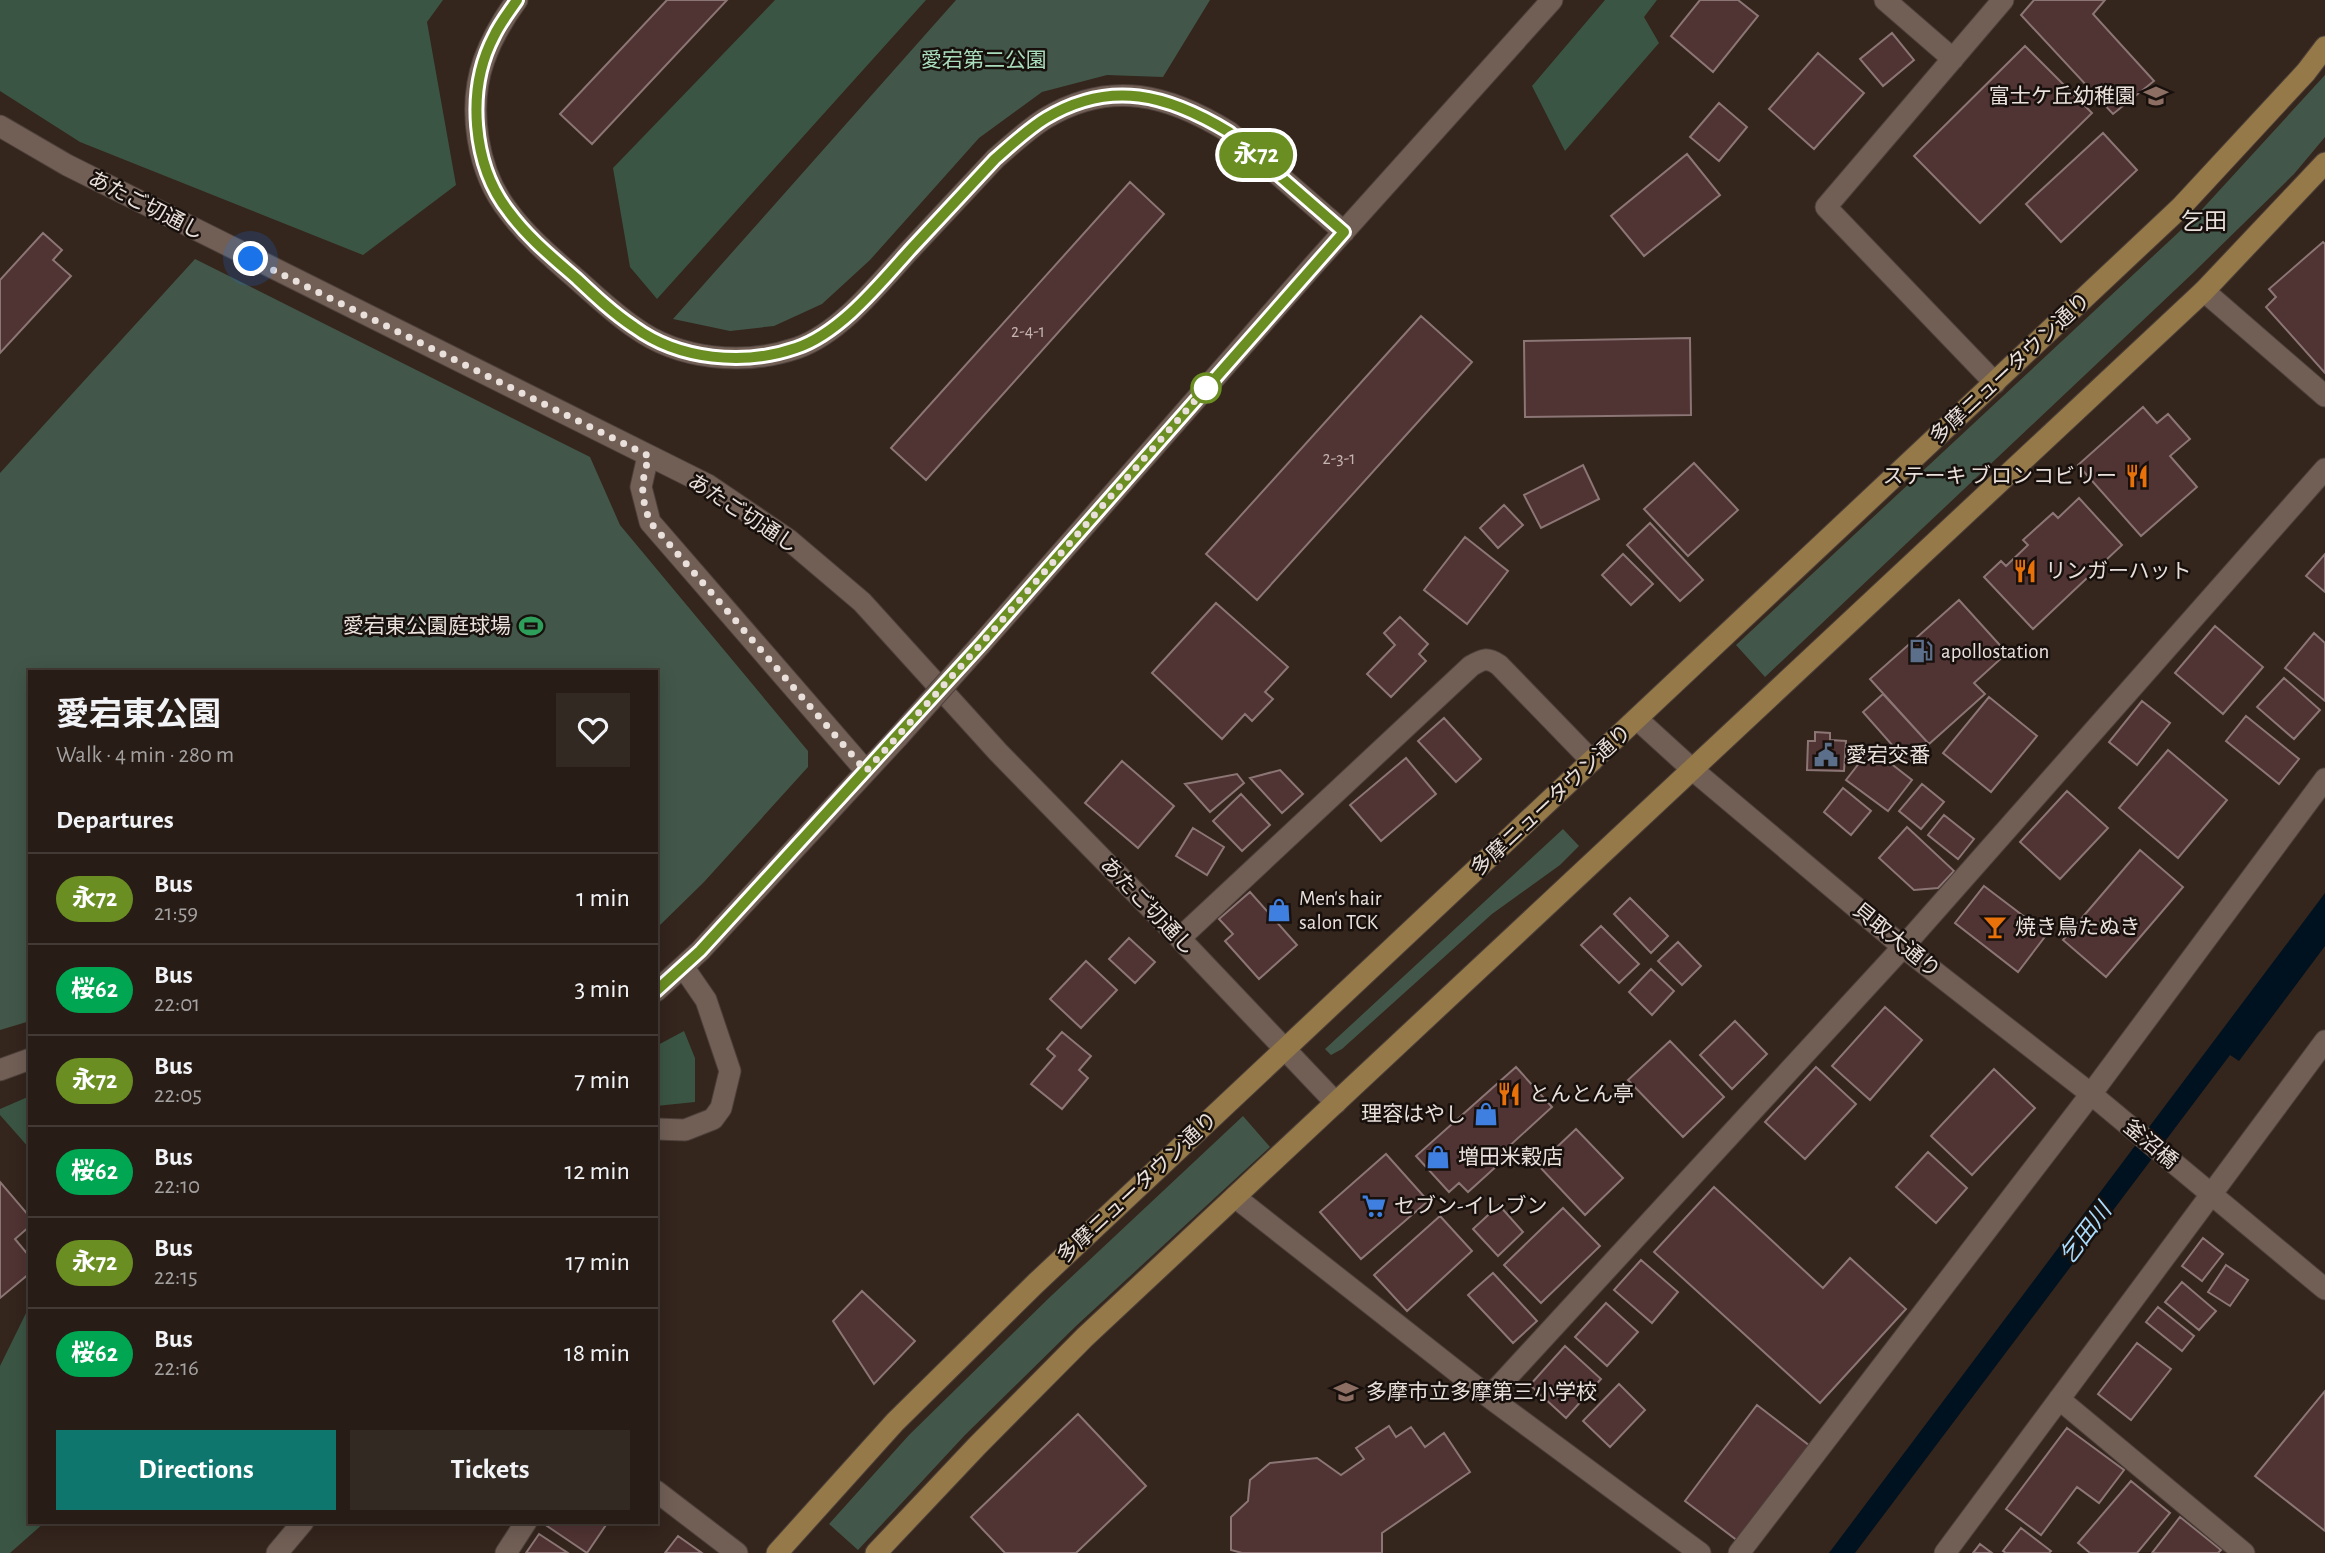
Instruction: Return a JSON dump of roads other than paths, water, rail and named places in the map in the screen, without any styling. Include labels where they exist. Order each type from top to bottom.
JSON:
[{"type":"main road","name":"多摩ニュータウン通り","points":[[777,1553],[914,1403],[1036,1283],[2181,207],[2306,72],[2325,47]]},
{"type":"main road","points":[[876,1553],[976,1446],[1085,1337],[2204,291],[2325,163]]},
{"type":"street","points":[[517,0],[493,37],[483,63],[477,93],[476,123],[481,153],[491,181],[507,211],[524,231],[610,309],[636,329],[669,346],[704,356],[737,359],[767,355],[798,348],[821,335],[850,313],[995,159],[1021,137],[1046,118],[1077,103],[1106,97],[1129,95],[1164,100],[1212,121],[1229,132],[1344,232]]},
{"type":"street","points":[[658,989],[684,968],[898,737],[1552,0]]},
{"type":"street","points":[[1885,0],[1953,59]]},
{"type":"street","points":[[1995,383],[1826,207],[2003,0]]},
{"type":"street","name":"あたご切通し","points":[[0,126],[67,165],[708,485],[789,540],[862,602],[998,752],[1336,1103]]},
{"type":"street","points":[[2204,291],[2325,396]]},
{"type":"street","points":[[649,456],[641,487],[650,522],[866,771]]},
{"type":"street","points":[[1489,1397],[1903,947],[2325,468]]},
{"type":"street","points":[[1180,939],[1471,666],[1483,659],[1499,665],[1592,761]]},
{"type":"street","name":"貝取大通り","points":[[1637,719],[1693,770],[1903,947],[2098,1100]]},
{"type":"street","points":[[1739,1553],[2098,1100],[2325,779]]},
{"type":"street","points":[[658,1129],[685,1130],[713,1119],[722,1108],[730,1071],[706,1000],[684,968]]},
{"type":"street","points":[[1945,1553],[2059,1399],[2203,1188],[2325,1041]]},
{"type":"street","points":[[0,1070],[28,1060]]},
{"type":"street","name":"釜沼橋","points":[[2098,1100],[2203,1188]]},
{"type":"street","points":[[2203,1188],[2325,1289]]},
{"type":"street","points":[[1235,1197],[1489,1397],[1700,1553]]},
{"type":"street","points":[[2059,1399],[2244,1553]]},
{"type":"street","points":[[658,1493],[737,1553]]},
{"type":"street","points":[[277,1553],[301,1524]]},
{"type":"street","points":[[506,1553],[525,1524]]},
{"type":"water","name":"乞田川","points":[[2325,893],[2325,946],[2239,1061],[2230,1055],[1855,1553],[1829,1553]]},
{"type":"place","name":"富士ケ丘幼稚園","points":[[2156,96]]},
{"type":"place","name":"ステーキ ブロンコビリー","points":[[2137,476]]},
{"type":"place","name":"リンガーハット","points":[[2025,571]]},
{"type":"place","name":"愛宕東公園庭球場","points":[[531,626]]},
{"type":"place","name":"apollostation","points":[[1921,651]]},
{"type":"place","name":"愛宕交番","points":[[1826,755]]},
{"type":"place","name":"Men's hair salon TCK","points":[[1279,910]]},
{"type":"place","name":"焼き鳥たぬき","points":[[1995,927]]},
{"type":"place","name":"とんとん亭","points":[[1509,1094]]},
{"type":"place","name":"理容はやし","points":[[1486,1114]]},
{"type":"place","name":"増田米穀店","points":[[1438,1157]]},
{"type":"place","name":"セブン-イレブン","points":[[1374,1206]]},
{"type":"place","name":"多摩市立多摩第三小学校","points":[[1346,1392]]},
{"type":"district","name":"乞田","points":[[2204,221]]},
{"type":"park label","name":"愛宕第二公園","points":[[984,60]]}]
